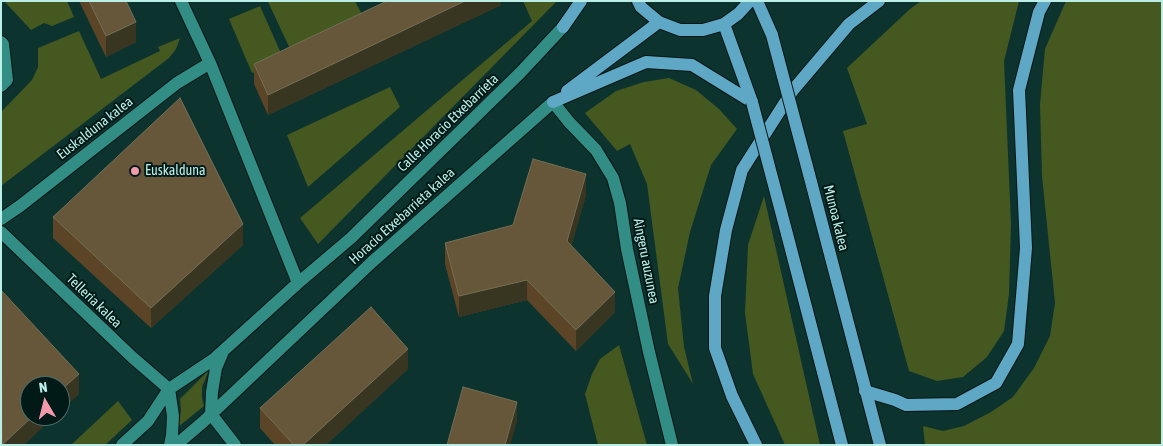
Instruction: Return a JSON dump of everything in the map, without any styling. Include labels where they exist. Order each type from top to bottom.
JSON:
[{"type":"main road","points":[[563,27],[581,1]]},
{"type":"main road","points":[[638,1],[642,8],[659,22],[680,30],[702,30],[724,24],[738,14],[750,1]]},
{"type":"main road","name":"Munoa kalea","points":[[757,1],[772,35],[880,445]]},
{"type":"main road","points":[[756,445],[732,396],[715,348],[715,296],[726,230],[742,170],[793,90],[850,24],[880,1]]},
{"type":"main road","points":[[865,391],[906,405],[957,404],[996,383],[1018,344],[1026,248],[1019,90],[1038,12],[1045,1]]},
{"type":"main road","name":"Horacio Etxebarrieta kalea","points":[[553,102],[659,22]]},
{"type":"main road","points":[[724,24],[752,102],[842,445]]},
{"type":"main road","points":[[553,102],[646,62],[692,65],[752,102]]},
{"type":"street","points":[[181,1],[210,63],[298,283]]},
{"type":"street","name":"Calle Horacio Etxebarrieta","points":[[351,238],[520,73],[563,27]]},
{"type":"street","points":[[1,42],[3,44],[7,80],[1,86]]},
{"type":"street","name":"Euskalduna kalea","points":[[1,219],[177,83],[210,63]]},
{"type":"street","name":"Horacio Etxebarrieta kalea","points":[[176,445],[372,262],[553,102]]},
{"type":"street","name":"Aingeru auzunea","points":[[553,102],[596,150],[613,178],[620,203],[627,249],[647,343],[672,445]]},
{"type":"street","name":"Telleria kalea","points":[[1,232],[132,357],[169,389]]},
{"type":"street","name":"Horacio Etxebarrieta kalea","points":[[122,445],[148,421],[169,389],[225,350],[298,283],[351,238]]},
{"type":"street","points":[[225,350],[216,368],[211,414],[235,445]]},
{"type":"street","points":[[169,389],[172,416],[170,445]]},
{"type":"green space","points":[[4,1],[67,1],[74,17],[52,26],[44,23],[31,30]]},
{"type":"green space","points":[[355,1],[366,22],[293,55],[268,2]]},
{"type":"green space","points":[[523,1],[557,1],[318,244],[300,218],[532,21]]},
{"type":"green space","points":[[921,1],[1019,1],[1004,61],[1011,224],[1009,294],[1004,331],[987,357],[963,377],[937,381],[909,371],[843,131],[867,124],[847,68]]},
{"type":"green space","points":[[1066,1],[1162,1],[1162,445],[925,445],[923,426],[943,431],[964,426],[991,412],[1013,397],[1034,368],[1050,336],[1055,303],[1042,176],[1040,104],[1045,49]]},
{"type":"green space","points":[[260,6],[284,60],[252,73],[229,19]]},
{"type":"green space","points":[[79,31],[101,79],[160,51],[158,47],[180,38],[176,49],[169,58],[1,186],[1,112],[32,80],[38,67],[38,48]]},
{"type":"green space","points":[[669,78],[696,90],[719,109],[737,129],[711,165],[690,232],[678,288],[684,347],[693,384],[668,344],[647,184],[630,144],[617,151],[585,113],[616,91],[644,82]]},
{"type":"green space","points":[[390,87],[400,107],[308,187],[287,135]]},
{"type":"green space","points":[[764,196],[820,445],[785,445],[753,374],[745,313],[748,245]]},
{"type":"green space","points":[[619,345],[647,445],[598,445],[585,394],[600,359]]},
{"type":"green space","points":[[209,370],[202,387],[204,406],[178,427],[181,411],[180,399]]},
{"type":"green space","points":[[118,401],[132,420],[105,445],[71,445]]},
{"type":"building","points":[[89,1],[126,1],[136,22],[106,36]]},
{"type":"building","points":[[387,1],[465,1],[268,95],[254,64]]},
{"type":"building","points":[[180,98],[243,224],[151,308],[53,217]]},
{"type":"building","points":[[533,159],[586,174],[567,241],[615,292],[576,330],[527,280],[459,296],[445,243],[513,225]]},
{"type":"building","points":[[1,290],[79,374],[70,382],[70,376],[20,376],[20,426],[22,426],[2,445]]},
{"type":"building","points":[[371,307],[408,349],[303,445],[294,445],[260,408]]},
{"type":"building","points":[[463,387],[517,402],[505,445],[447,445]]},
{"type":"place","name":"Euskalduna","points":[[135,171]]}]
